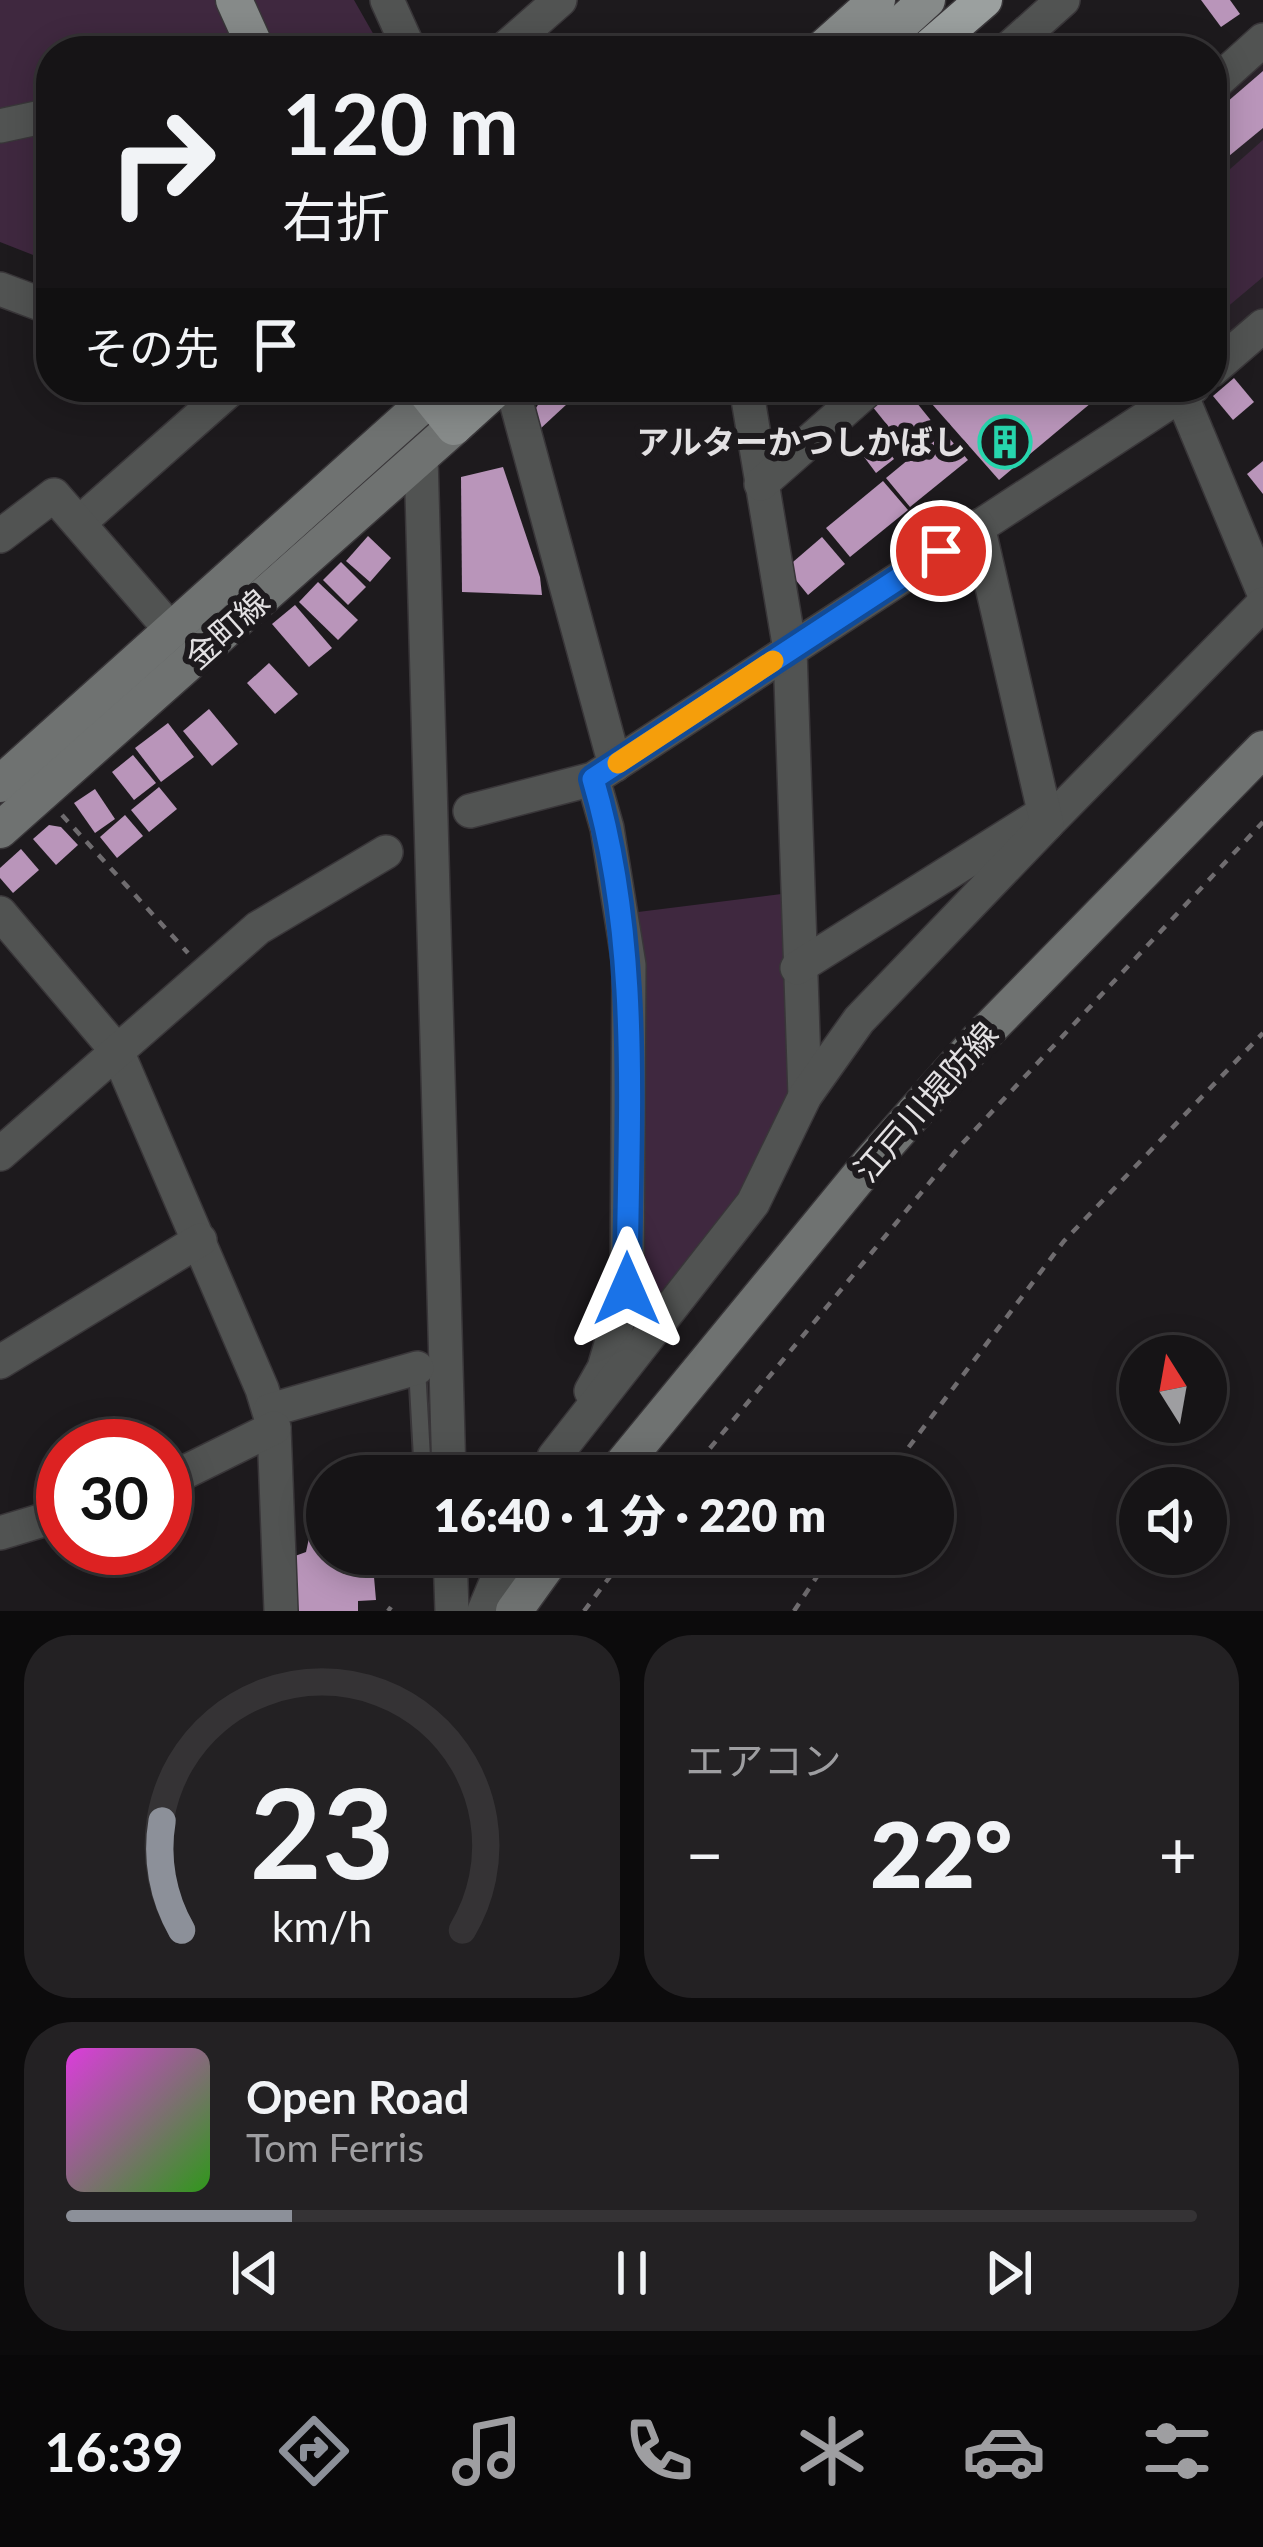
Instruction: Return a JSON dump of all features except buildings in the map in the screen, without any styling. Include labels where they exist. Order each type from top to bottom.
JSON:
[{"type":"highway","points":[[942,36],[984,0]]},
{"type":"main road","points":[[234,0],[250,36]]},
{"type":"main road","points":[[837,36],[878,0]]},
{"type":"main road","points":[[888,36],[927,0]]},
{"type":"main road","name":"金町線","points":[[0,784],[435,402]]},
{"type":"main road","name":"金町線","points":[[0,830],[422,456],[436,402]]},
{"type":"main road","name":"江戸川堤防線","points":[[630,1455],[870,1163],[983,1035],[1263,749]]},
{"type":"main road","points":[[514,1611],[540,1575]]},
{"type":"street","points":[[387,0],[403,36]]},
{"type":"street","points":[[519,36],[560,0]]},
{"type":"street","points":[[1028,36],[1063,0]]},
{"type":"street","points":[[1227,72],[1263,40]]},
{"type":"street","points":[[0,125],[36,118]]},
{"type":"street","points":[[0,289],[36,302]]},
{"type":"street","points":[[1227,357],[1263,326]]},
{"type":"street","points":[[79,523],[216,402]]},
{"type":"street","points":[[516,402],[604,772],[607,828],[628,965],[627,1289],[604,1367],[556,1455]]},
{"type":"street","points":[[748,402],[790,650],[797,968],[805,1096]]},
{"type":"street","points":[[761,484],[855,402]]},
{"type":"street","points":[[470,812],[604,772],[1166,402]]},
{"type":"street","points":[[1189,402],[1263,591]]},
{"type":"street","points":[[422,456],[448,1455]]},
{"type":"street","points":[[0,536],[54,495],[171,630]]},
{"type":"street","points":[[979,526],[1046,818]]},
{"type":"street","points":[[559,1455],[754,1203],[805,1096],[859,1020],[1046,818],[1263,604]]},
{"type":"street","points":[[797,968],[1046,818]]},
{"type":"street","points":[[0,1154],[258,928],[386,852]]},
{"type":"street","points":[[0,913],[117,1051],[200,1240],[272,1419],[281,1611]]},
{"type":"street","points":[[0,1362],[200,1240]]},
{"type":"street","points":[[192,1466],[272,1419],[417,1368]]},
{"type":"street","points":[[0,1533],[36,1522]]},
{"type":"street","points":[[451,1575],[452,1611]]},
{"type":"street","points":[[484,1611],[499,1575]]},
{"type":"lane","points":[[417,1368],[422,1455]]},
{"type":"path","points":[[58,810],[206,972]]},
{"type":"path","points":[[705,1455],[959,1147],[1263,821]]},
{"type":"path","points":[[903,1455],[1064,1241],[1263,1033]]},
{"type":"path","points":[[584,1611],[611,1575]]},
{"type":"path","points":[[794,1611],[818,1575]]},
{"type":"shaded area","points":[[0,0],[354,0],[374,36],[36,36],[36,256],[0,242]]},
{"type":"shaded area","points":[[1263,50],[1263,317],[1227,349],[1227,82]]},
{"type":"shaded area","points":[[1263,140],[1263,277],[1227,307],[1227,172]]},
{"type":"shaded area","points":[[789,893],[794,1093],[750,1191],[649,1321],[636,1305],[630,913]]},
{"type":"slow traffic","points":[[618,763],[773,661]]},
{"type":"place","name":"アルターかつしかばし","points":[[1005,442]]},
{"type":"route","points":[[627,1289],[628,965],[607,828],[593,779],[941,551]]}]
